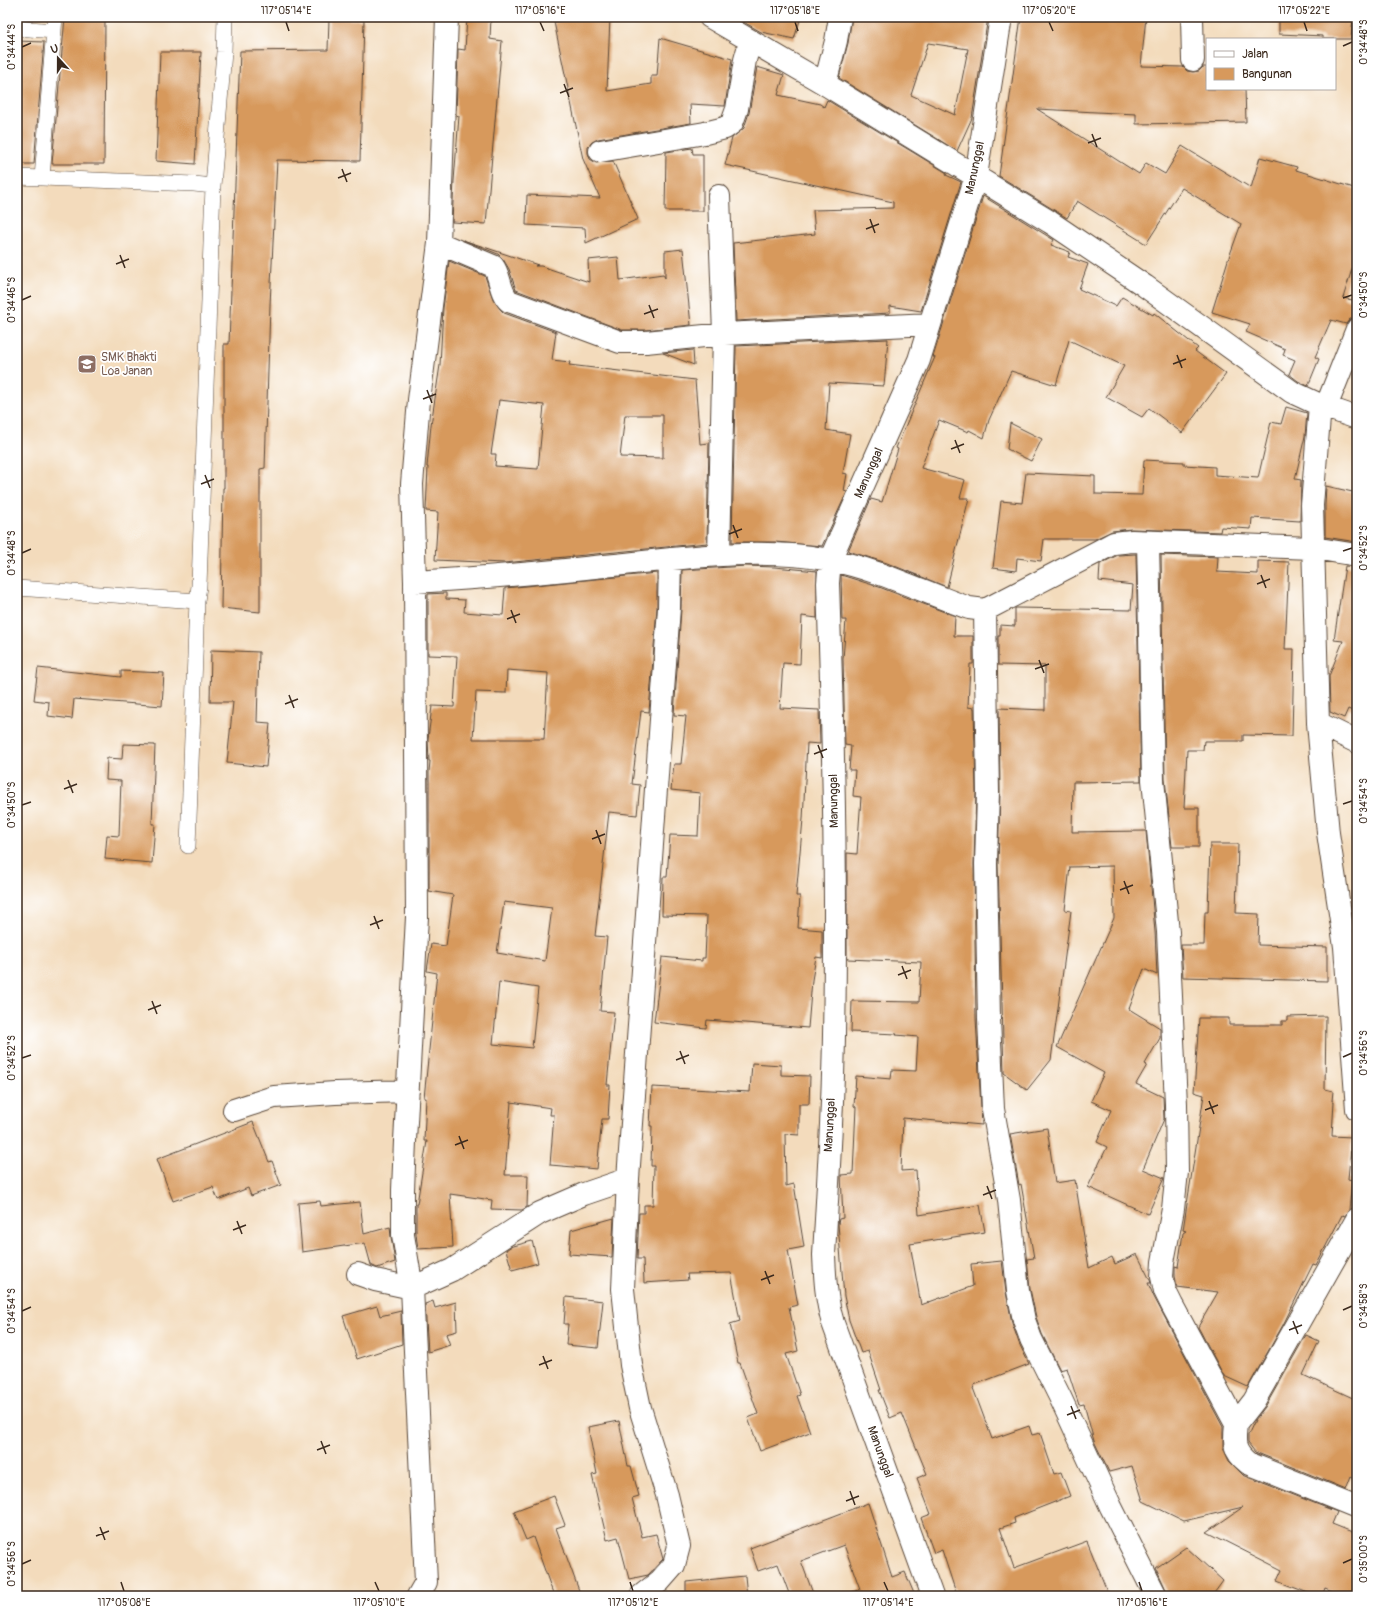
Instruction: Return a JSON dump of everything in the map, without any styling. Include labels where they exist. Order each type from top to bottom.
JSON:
[{"type":"street","points":[[418,1596],[426,1582],[412,1288],[404,1235],[405,1141],[417,917],[415,582],[412,484],[419,400],[439,243],[447,17]]},
{"type":"street","points":[[710,17],[750,42],[825,84],[1050,222],[1145,286],[1292,392],[1323,406],[1357,418]]},
{"type":"street","points":[[825,84],[836,41],[840,17]]},
{"type":"street","name":"Manunggal","points":[[932,1596],[833,1323],[828,1305],[826,1286],[824,1255],[834,1037],[836,896],[834,762],[828,583],[830,560],[919,360],[976,176],[1001,17]]},
{"type":"street","points":[[1192,17],[1193,60]]},
{"type":"street","points":[[600,151],[705,133],[728,126],[732,123],[737,109],[745,60],[750,42]]},
{"type":"street","points":[[719,196],[724,334],[719,555]]},
{"type":"street","points":[[439,243],[493,266],[496,270],[503,293],[509,301],[620,342],[646,342],[724,334],[930,324]]},
{"type":"street","points":[[1357,329],[1323,406],[1312,505],[1318,723],[1328,833],[1351,947],[1357,1109]]},
{"type":"street","points":[[415,582],[549,572],[719,555],[793,555],[830,560],[867,570],[969,608],[984,610],[1114,543],[1132,540],[1148,542],[1313,548],[1357,555]]},
{"type":"street","points":[[1148,542],[1153,780],[1168,932],[1176,1104],[1177,1172],[1173,1209],[1163,1262],[1162,1277],[1165,1291],[1236,1424],[1235,1446],[1239,1456],[1248,1463],[1357,1507]]},
{"type":"street","points":[[642,1596],[660,1581],[674,1565],[678,1546],[667,1495],[640,1408],[631,1365],[623,1289],[628,1179],[669,608],[670,559]]},
{"type":"street","points":[[984,610],[988,792],[986,864],[989,1027],[993,1108],[1009,1200],[1018,1291],[1024,1320],[1031,1339],[1060,1397],[1111,1507],[1156,1596]]},
{"type":"street","points":[[1318,723],[1357,742]]},
{"type":"street","points":[[234,1110],[274,1097],[335,1093],[408,1091]]},
{"type":"street","points":[[358,1274],[375,1280],[412,1288],[452,1270],[540,1213],[584,1194],[628,1179]]},
{"type":"street","points":[[1236,1424],[1254,1401],[1357,1219]]},
{"type":"lane","points":[[188,846],[196,601],[199,586],[213,186],[224,52],[225,17]]},
{"type":"lane","points":[[17,28],[54,24],[42,178]]},
{"type":"lane","points":[[17,177],[213,186]]},
{"type":"lane","points":[[17,588],[196,601]]},
{"type":"building","points":[[65,17],[105,17],[104,164],[52,164]]},
{"type":"building","points":[[467,17],[491,17],[490,39],[502,41],[486,224],[452,222],[459,116],[456,115],[458,49],[465,50]]},
{"type":"building","points":[[580,17],[610,17],[607,91],[651,84],[651,76],[657,76],[660,38],[732,59],[725,106],[690,104],[691,123],[598,139],[592,142],[588,147],[590,159],[596,163],[613,161],[638,219],[586,243],[585,228],[526,225],[527,195],[600,198],[583,159],[554,22]]},
{"type":"building","points":[[735,17],[801,17],[794,39],[761,32]]},
{"type":"building","points":[[852,17],[988,17],[972,118],[957,151],[839,78],[848,43]],"holes":[[[928,43],[968,49],[955,115],[911,95]]]},
{"type":"building","points":[[1021,17],[1146,17],[1141,66],[1183,67],[1187,71],[1193,72],[1199,71],[1203,67],[1206,67],[1206,90],[1245,90],[1246,122],[1136,124],[1136,114],[1037,109],[1139,174],[1146,163],[1165,174],[1182,146],[1251,188],[1260,157],[1297,167],[1296,170],[1357,189],[1357,253],[1343,298],[1357,301],[1357,317],[1350,319],[1346,324],[1331,320],[1315,357],[1319,359],[1308,386],[1289,374],[1295,360],[1283,355],[1285,349],[1246,332],[1250,324],[1212,312],[1241,224],[1182,188],[1146,244],[1077,201],[1067,218],[999,176]]},
{"type":"building","points":[[1279,17],[1353,17],[1351,39],[1279,34]]},
{"type":"building","points":[[329,19],[364,20],[360,161],[277,160],[270,305],[265,468],[260,469],[260,612],[221,608],[224,488],[224,344],[229,344],[240,51],[328,50]]},
{"type":"building","points":[[17,41],[44,42],[34,164],[17,164]]},
{"type":"building","points":[[160,52],[201,52],[195,164],[156,161]]},
{"type":"building","points":[[757,67],[784,75],[778,95],[820,104],[824,107],[827,100],[947,173],[946,175],[961,182],[921,311],[890,306],[890,313],[736,321],[733,243],[815,234],[813,210],[893,208],[893,202],[725,165],[732,138],[744,128],[749,113]]},
{"type":"building","points":[[692,148],[693,154],[703,154],[703,211],[665,211],[666,152]]},
{"type":"building","points":[[983,196],[1054,240],[1051,245],[1070,252],[1068,257],[1088,264],[1079,289],[1116,306],[1122,297],[1153,315],[1154,313],[1198,348],[1195,351],[1226,374],[1182,433],[1149,408],[1142,417],[1106,397],[1124,366],[1069,340],[1056,385],[1011,371],[989,420],[984,438],[969,430],[968,432],[939,420],[921,468],[965,480],[960,498],[969,498],[947,587],[887,563],[848,551],[871,499],[882,502],[898,449],[896,448],[935,357],[933,357]]},
{"type":"building","points":[[463,240],[538,265],[535,266],[541,266],[589,282],[588,260],[618,257],[620,280],[663,274],[665,278],[665,251],[683,249],[691,325],[645,330],[622,330],[516,290],[509,269],[498,254]]},
{"type":"building","points":[[449,261],[485,276],[493,299],[504,313],[556,332],[552,360],[570,362],[569,365],[695,380],[700,444],[709,443],[707,543],[504,563],[435,560],[438,512],[426,511],[427,467],[431,425],[440,365],[443,308]],"holes":[[[499,400],[544,405],[538,469],[495,466],[496,454],[491,454]],[[625,415],[663,415],[663,458],[620,457]]]},
{"type":"building","points":[[888,339],[884,386],[829,383],[826,430],[850,434],[843,473],[847,474],[844,491],[847,492],[822,546],[775,542],[732,542],[736,346]]},
{"type":"building","points":[[693,350],[694,365],[663,353]]},
{"type":"building","points":[[1286,407],[1307,413],[1305,436],[1295,479],[1301,480],[1300,521],[1252,518],[1251,529],[1221,527],[1220,532],[1131,529],[1112,531],[1095,539],[1044,539],[1041,561],[1017,558],[1016,571],[993,568],[1001,501],[1022,503],[1026,473],[1095,476],[1095,494],[1142,495],[1144,460],[1184,462],[1184,465],[1215,467],[1215,475],[1258,478],[1271,422],[1281,424]]},
{"type":"building","points":[[1010,423],[1042,439],[1031,461],[1007,449]]},
{"type":"building","points":[[1326,486],[1357,493],[1357,542],[1325,537]]},
{"type":"building","points":[[1136,554],[1141,781],[1073,782],[1072,832],[1146,831],[1155,932],[1157,975],[1144,969],[1129,1009],[1160,1028],[1160,1038],[1145,1064],[1147,1065],[1136,1084],[1163,1097],[1164,1119],[1143,1169],[1164,1178],[1148,1214],[1088,1187],[1107,1147],[1097,1142],[1111,1110],[1091,1101],[1104,1073],[1057,1047],[1114,918],[1113,866],[1070,867],[1065,910],[1071,911],[1051,1060],[1027,1090],[1004,1073],[998,864],[1000,792],[999,708],[1045,710],[1045,666],[998,665],[998,636],[1000,636],[1000,625],[1015,626],[1015,608],[1131,610],[1133,585],[1099,581],[1100,564],[1118,555]]},
{"type":"building","points":[[1161,555],[1218,557],[1217,572],[1258,574],[1258,561],[1289,562],[1285,649],[1294,649],[1292,736],[1243,735],[1243,741],[1204,741],[1203,750],[1187,750],[1184,808],[1199,808],[1199,847],[1172,847],[1165,779]]},
{"type":"building","points":[[746,566],[817,571],[817,618],[802,616],[800,664],[783,663],[780,708],[819,710],[820,744],[807,743],[803,819],[796,896],[800,896],[798,928],[822,930],[822,958],[816,957],[812,980],[808,1028],[707,1020],[706,1028],[654,1022],[662,957],[702,961],[702,958],[705,958],[707,916],[662,915],[663,877],[667,877],[670,835],[698,836],[700,793],[671,790],[674,764],[681,764],[686,716],[674,715],[682,570]]},
{"type":"building","points":[[1345,566],[1357,567],[1357,713],[1348,709],[1344,718],[1330,712],[1329,676],[1343,641],[1334,640]]},
{"type":"building","points":[[657,573],[657,607],[649,712],[641,711],[632,784],[640,785],[637,815],[609,812],[595,936],[607,937],[600,1011],[614,1012],[607,1085],[610,1085],[608,1119],[602,1119],[597,1169],[550,1165],[554,1115],[550,1115],[551,1108],[511,1102],[505,1175],[528,1175],[527,1207],[522,1210],[491,1209],[492,1200],[450,1194],[453,1247],[418,1249],[416,1234],[416,1204],[427,1141],[424,1141],[426,1098],[424,1098],[437,973],[427,971],[431,944],[446,946],[453,895],[429,891],[430,761],[428,739],[432,706],[454,707],[457,656],[428,655],[428,594],[446,593],[446,599],[465,600],[464,612],[503,615],[505,588]],"holes":[[[507,670],[548,673],[544,739],[473,739],[476,692],[506,693]],[[504,902],[552,908],[545,961],[497,953]],[[499,982],[538,988],[532,1048],[493,1044]]]},
{"type":"building","points":[[841,575],[879,587],[955,616],[954,636],[973,636],[973,664],[970,664],[968,707],[974,708],[976,792],[974,864],[976,1019],[982,1125],[903,1118],[901,1171],[916,1170],[919,1215],[980,1205],[985,1232],[910,1244],[921,1305],[973,1286],[971,1264],[1002,1261],[1012,1323],[1029,1364],[974,1385],[973,1388],[992,1439],[1029,1426],[1032,1435],[1040,1433],[1054,1474],[1061,1472],[1070,1496],[1014,1518],[1015,1523],[1000,1528],[1014,1568],[1087,1541],[1109,1596],[957,1596],[942,1550],[934,1553],[921,1518],[931,1514],[917,1478],[927,1474],[902,1413],[890,1418],[879,1390],[881,1390],[868,1351],[861,1353],[849,1320],[844,1296],[838,1224],[839,1219],[843,1218],[841,1175],[853,1174],[856,1076],[891,1079],[892,1070],[916,1071],[918,1037],[896,1035],[897,1034],[851,1032],[852,1001],[919,1002],[921,962],[847,959],[847,853],[857,854],[861,797],[853,796],[855,770],[849,770],[851,746],[845,745],[843,659],[846,620],[842,620]]},
{"type":"building","points":[[211,650],[259,652],[257,722],[270,723],[266,767],[227,763],[233,702],[210,702]]},
{"type":"building","points":[[38,668],[121,677],[121,671],[164,673],[162,706],[74,699],[72,719],[48,716],[49,702],[34,700]]},
{"type":"building","points":[[123,744],[155,745],[152,824],[155,824],[152,863],[105,859],[107,835],[119,836],[121,781],[106,780],[107,758],[122,759]]},
{"type":"building","points":[[1210,844],[1238,844],[1236,913],[1259,914],[1258,945],[1327,947],[1327,981],[1183,977],[1181,945],[1204,945],[1205,912],[1208,912]]},
{"type":"building","points":[[1326,1016],[1325,1089],[1333,1091],[1332,1101],[1334,1101],[1332,1136],[1352,1137],[1348,1179],[1352,1180],[1349,1210],[1345,1216],[1342,1215],[1316,1265],[1313,1264],[1283,1325],[1248,1387],[1224,1376],[1198,1327],[1218,1292],[1177,1287],[1175,1276],[1175,1266],[1178,1267],[1183,1233],[1186,1231],[1183,1230],[1204,1095],[1194,1092],[1199,1018],[1229,1018],[1229,1025],[1282,1025],[1282,1021],[1287,1021],[1287,1017]]},
{"type":"building","points":[[752,1063],[781,1065],[781,1075],[810,1076],[809,1104],[799,1104],[799,1135],[785,1134],[786,1186],[794,1184],[804,1247],[788,1250],[798,1305],[789,1307],[798,1351],[786,1354],[800,1395],[797,1396],[810,1432],[760,1451],[748,1418],[758,1414],[740,1363],[738,1363],[730,1324],[740,1321],[731,1273],[687,1274],[688,1280],[644,1283],[643,1259],[637,1259],[639,1213],[644,1213],[644,1205],[653,1205],[654,1166],[651,1166],[652,1126],[650,1126],[652,1087],[750,1092]]},
{"type":"building","points":[[253,1122],[269,1162],[272,1161],[281,1185],[251,1196],[248,1188],[218,1200],[213,1187],[173,1201],[157,1159]]},
{"type":"building","points":[[1047,1128],[1055,1183],[1075,1180],[1089,1268],[1112,1257],[1115,1264],[1137,1254],[1150,1280],[1151,1283],[1148,1283],[1154,1297],[1223,1427],[1223,1448],[1229,1461],[1243,1475],[1337,1512],[1332,1524],[1357,1534],[1357,1596],[1344,1596],[1325,1588],[1322,1596],[1316,1596],[1277,1581],[1282,1570],[1207,1532],[1243,1507],[1184,1521],[1143,1501],[1132,1466],[1109,1472],[1094,1441],[1084,1404],[1079,1405],[1067,1368],[1060,1370],[1042,1334],[1036,1317],[1030,1289],[1027,1259],[1034,1258],[1021,1184],[1019,1185],[1010,1134]]},
{"type":"building","points":[[320,1201],[321,1206],[360,1202],[364,1234],[390,1227],[395,1262],[377,1268],[371,1265],[365,1243],[302,1252],[298,1203]]},
{"type":"building","points":[[614,1218],[612,1257],[569,1254],[571,1230]]},
{"type":"building","points":[[532,1241],[538,1263],[512,1270],[506,1250],[510,1247]]},
{"type":"building","points":[[566,1297],[603,1301],[598,1348],[566,1345],[568,1324],[564,1324]]},
{"type":"building","points":[[433,1301],[435,1308],[456,1302],[457,1331],[446,1334],[450,1345],[428,1352],[425,1304]]},
{"type":"building","points":[[377,1306],[380,1316],[401,1311],[402,1344],[357,1359],[343,1316]]},
{"type":"building","points":[[1306,1335],[1319,1341],[1303,1375],[1357,1400],[1357,1479],[1351,1476],[1346,1489],[1255,1452],[1248,1443],[1248,1435],[1255,1420],[1265,1407]]},
{"type":"building","points":[[619,1421],[628,1466],[631,1466],[639,1496],[632,1498],[642,1537],[656,1534],[663,1559],[648,1575],[629,1579],[618,1537],[607,1540],[592,1475],[597,1474],[588,1427]]},
{"type":"building","points":[[554,1496],[565,1525],[556,1528],[581,1596],[554,1596],[533,1537],[526,1540],[514,1511]]},
{"type":"building","points":[[868,1503],[892,1577],[905,1572],[915,1596],[846,1596],[860,1589],[844,1545],[801,1561],[814,1596],[790,1596],[778,1564],[758,1571],[750,1548]]},
{"type":"building","points":[[1186,1547],[1223,1581],[1212,1596],[1169,1596],[1156,1568]]},
{"type":"building","points":[[745,1576],[747,1596],[686,1596],[686,1582]]},
{"type":"place","name":"SMK Bhakti Loa Janan","points":[[87,364]]}]
